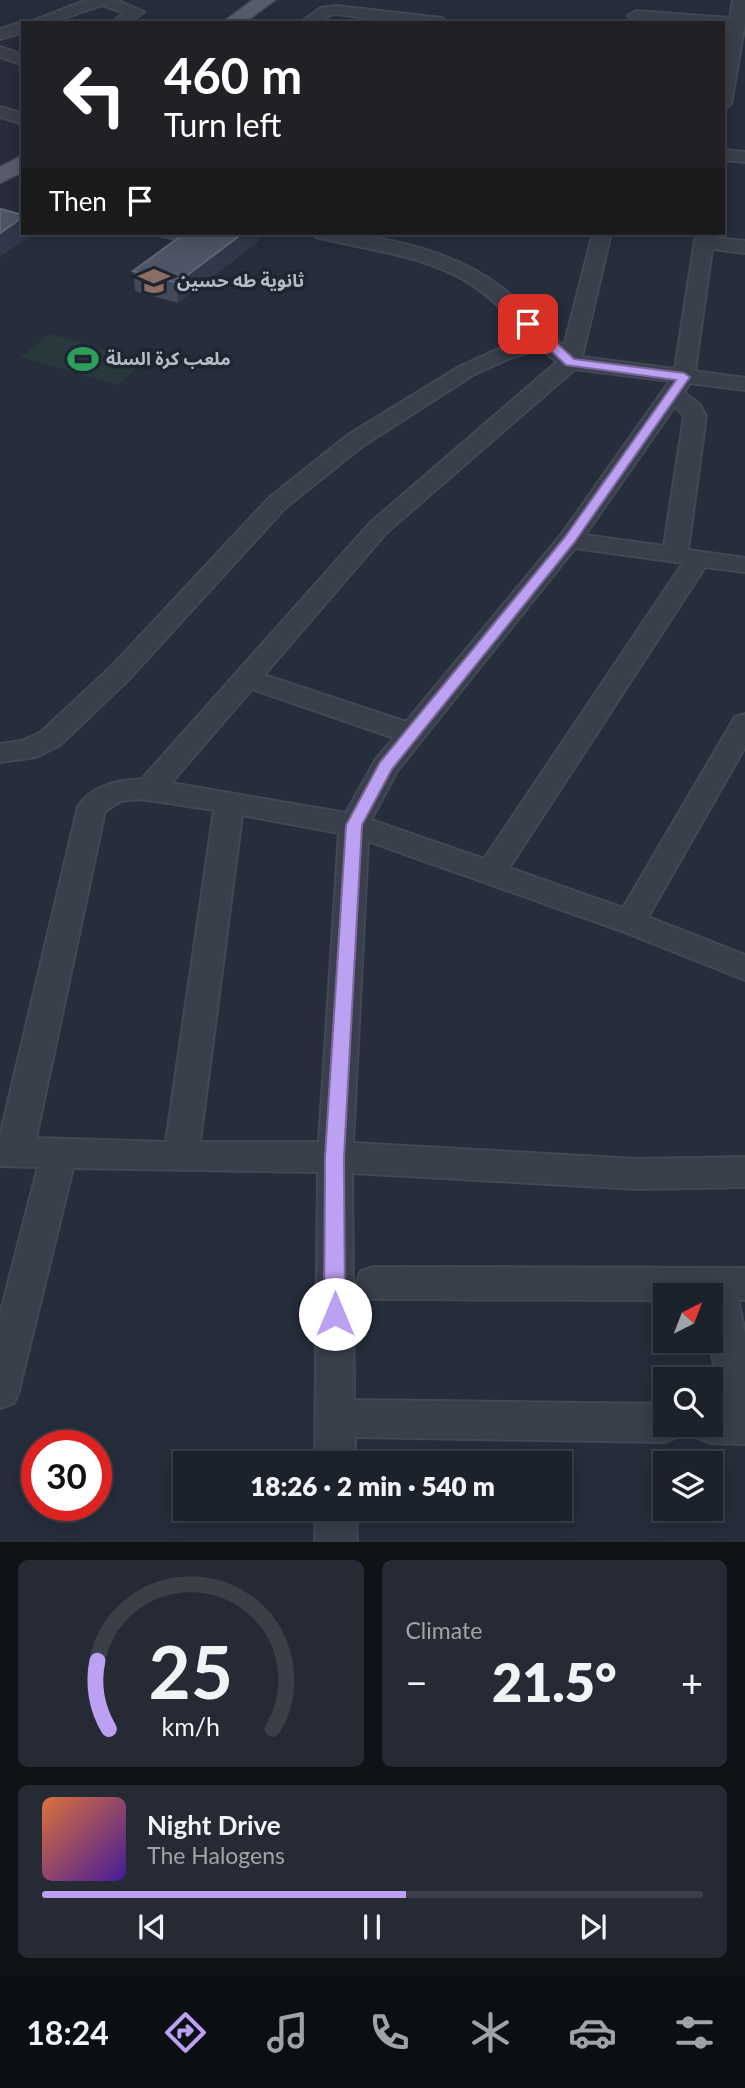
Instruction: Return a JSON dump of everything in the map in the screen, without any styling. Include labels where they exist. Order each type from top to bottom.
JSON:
[{"type":"main road","points":[[234,21],[266,0]]},
{"type":"main road","points":[[0,176],[21,164]]},
{"type":"street","points":[[40,21],[102,0],[136,12],[121,21]]},
{"type":"street","points":[[740,0],[733,46],[725,67],[745,68]]},
{"type":"street","points":[[310,21],[326,11],[337,10],[426,21]]},
{"type":"street","points":[[636,13],[717,21]]},
{"type":"street","points":[[725,22],[737,23]]},
{"type":"street","points":[[0,52],[21,59]]},
{"type":"street","points":[[1,113],[21,119]]},
{"type":"street","points":[[725,155],[745,158]]},
{"type":"street","points":[[725,164],[745,166]]},
{"type":"street","points":[[332,235],[410,253],[471,276],[494,291],[570,362],[679,385],[745,384]]},
{"type":"street","points":[[149,789],[378,528],[570,362],[602,235]]},
{"type":"street","points":[[335,1451],[335,1157],[354,825],[386,766],[569,540],[679,385],[704,238],[745,247]]},
{"type":"street","points":[[0,753],[26,750],[50,739],[121,672],[277,503],[356,440],[466,371],[503,354],[545,341]]},
{"type":"street","points":[[490,874],[687,558],[695,416],[679,385]]},
{"type":"street","points":[[569,540],[745,565]]},
{"type":"street","points":[[247,678],[412,734]]},
{"type":"street","points":[[630,922],[745,723]]},
{"type":"street","points":[[745,968],[630,922],[354,825],[149,789],[113,791],[101,797],[92,807],[8,1151],[181,1157],[335,1157],[638,1174],[745,1172]]},
{"type":"street","points":[[181,1157],[229,803]]},
{"type":"street","points":[[0,1390],[60,1153]]},
{"type":"street","points":[[374,1283],[731,1284],[745,1425],[723,1424]]},
{"type":"street","points":[[334,1418],[653,1423]]},
{"type":"street","points":[[336,1521],[336,1542]]},
{"type":"shaded area","name":"ملعب كرة السلة","points":[[50,334],[146,361],[117,385],[20,357]]},
{"type":"building","points":[[0,210],[21,214],[21,218],[0,233]]},
{"type":"building","points":[[182,235],[240,235],[177,283],[133,271]]},
{"type":"place","name":"ثانوية طه حسين","points":[[154,281]]},
{"type":"place","name":"ملعب كرة السلة","points":[[83,359]]},
{"type":"route","points":[[335,1314],[335,1157],[354,825],[386,766],[569,540],[684,377],[570,362],[528,324]]}]
